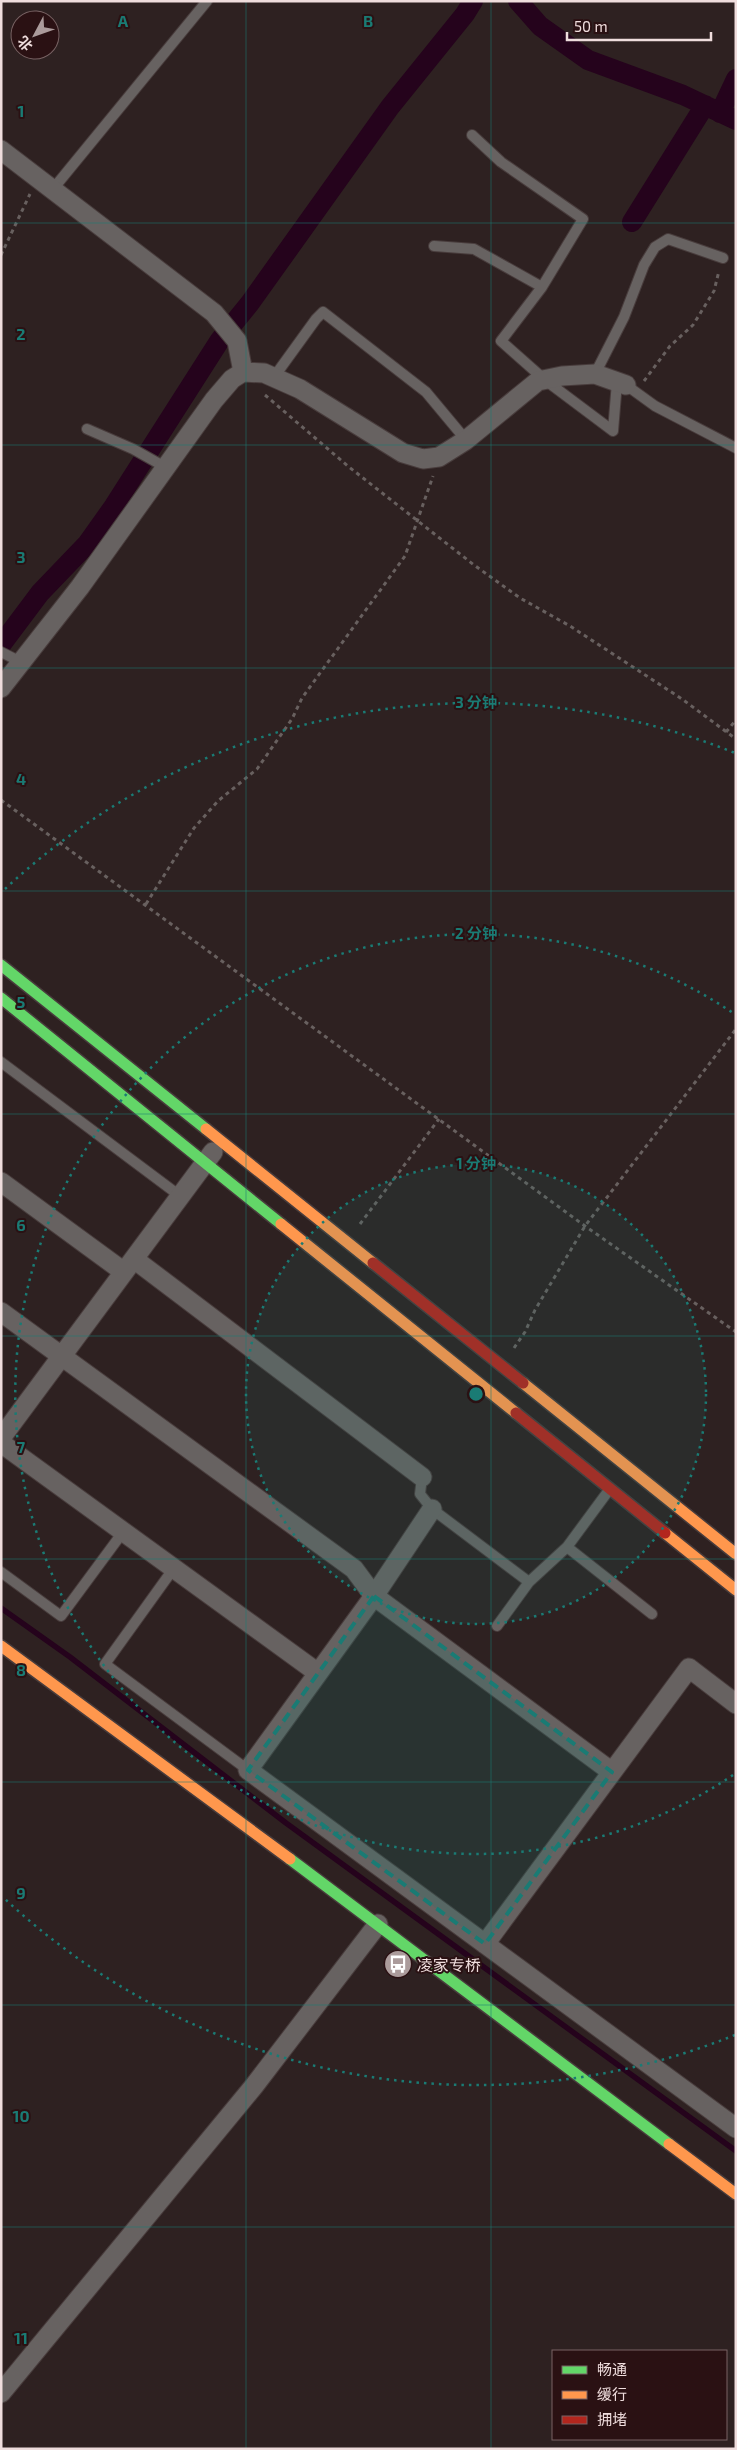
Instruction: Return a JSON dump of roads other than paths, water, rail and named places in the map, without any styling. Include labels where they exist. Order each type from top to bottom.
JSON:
[{"type":"street","points":[[1,150],[214,313],[236,341],[243,372]]},
{"type":"street","points":[[1,688],[10,657],[80,587],[161,465],[232,378],[243,372],[264,373],[300,389],[403,453],[423,459],[439,457],[466,440],[538,382],[562,376],[595,374],[626,386]]},
{"type":"street","points":[[1,965],[501,1366],[736,1590]]},
{"type":"street","points":[[1,998],[204,1162],[619,1477],[736,1554]]},
{"type":"street","points":[[1,1438],[220,1141]]},
{"type":"street","points":[[1,1182],[129,1265],[422,1477]]},
{"type":"street","points":[[1,1312],[354,1569],[374,1596],[612,1772]]},
{"type":"street","points":[[1,1443],[318,1673]]},
{"type":"street","points":[[432,1509],[374,1596],[248,1770],[736,2128]]},
{"type":"street","points":[[1,1646],[378,1924],[736,2194]]},
{"type":"street","points":[[485,1944],[689,1668],[736,1704]]},
{"type":"street","points":[[1,2393],[254,2086],[378,1924]]},
{"type":"lane","points":[[46,184],[207,1]]},
{"type":"lane","points":[[472,135],[501,162],[583,219],[542,287],[502,341],[545,380],[613,431],[626,386],[682,421],[736,448]]},
{"type":"lane","points":[[595,374],[624,317],[644,265],[655,247],[668,239],[723,258]]},
{"type":"lane","points":[[434,246],[474,249],[542,287]]},
{"type":"lane","points":[[274,377],[316,319],[324,312],[426,392],[466,440]]},
{"type":"lane","points":[[87,429],[133,449],[161,465]]},
{"type":"lane","points":[[1,1062],[180,1196]]},
{"type":"lane","points":[[422,1477],[420,1494],[432,1509],[529,1582]]},
{"type":"lane","points":[[497,1626],[529,1582],[567,1547],[619,1477]]},
{"type":"lane","points":[[1,1572],[61,1616],[123,1532]]},
{"type":"lane","points":[[567,1547],[652,1614]]},
{"type":"lane","points":[[174,1568],[105,1664],[248,1770]]},
{"type":"waterway","points":[[1,645],[40,593],[87,544],[114,506],[220,340],[250,303],[390,107],[465,14],[473,1]]},
{"type":"waterway","points":[[518,1],[540,26],[588,60],[683,95],[736,120]]},
{"type":"waterway","points":[[720,113],[736,79]]},
{"type":"waterway","points":[[632,222],[705,105]]},
{"type":"waterway","points":[[1,1608],[70,1657],[286,1823],[736,2151]]},
{"type":"place","name":"凌家专桥","points":[[398,1964]]}]
